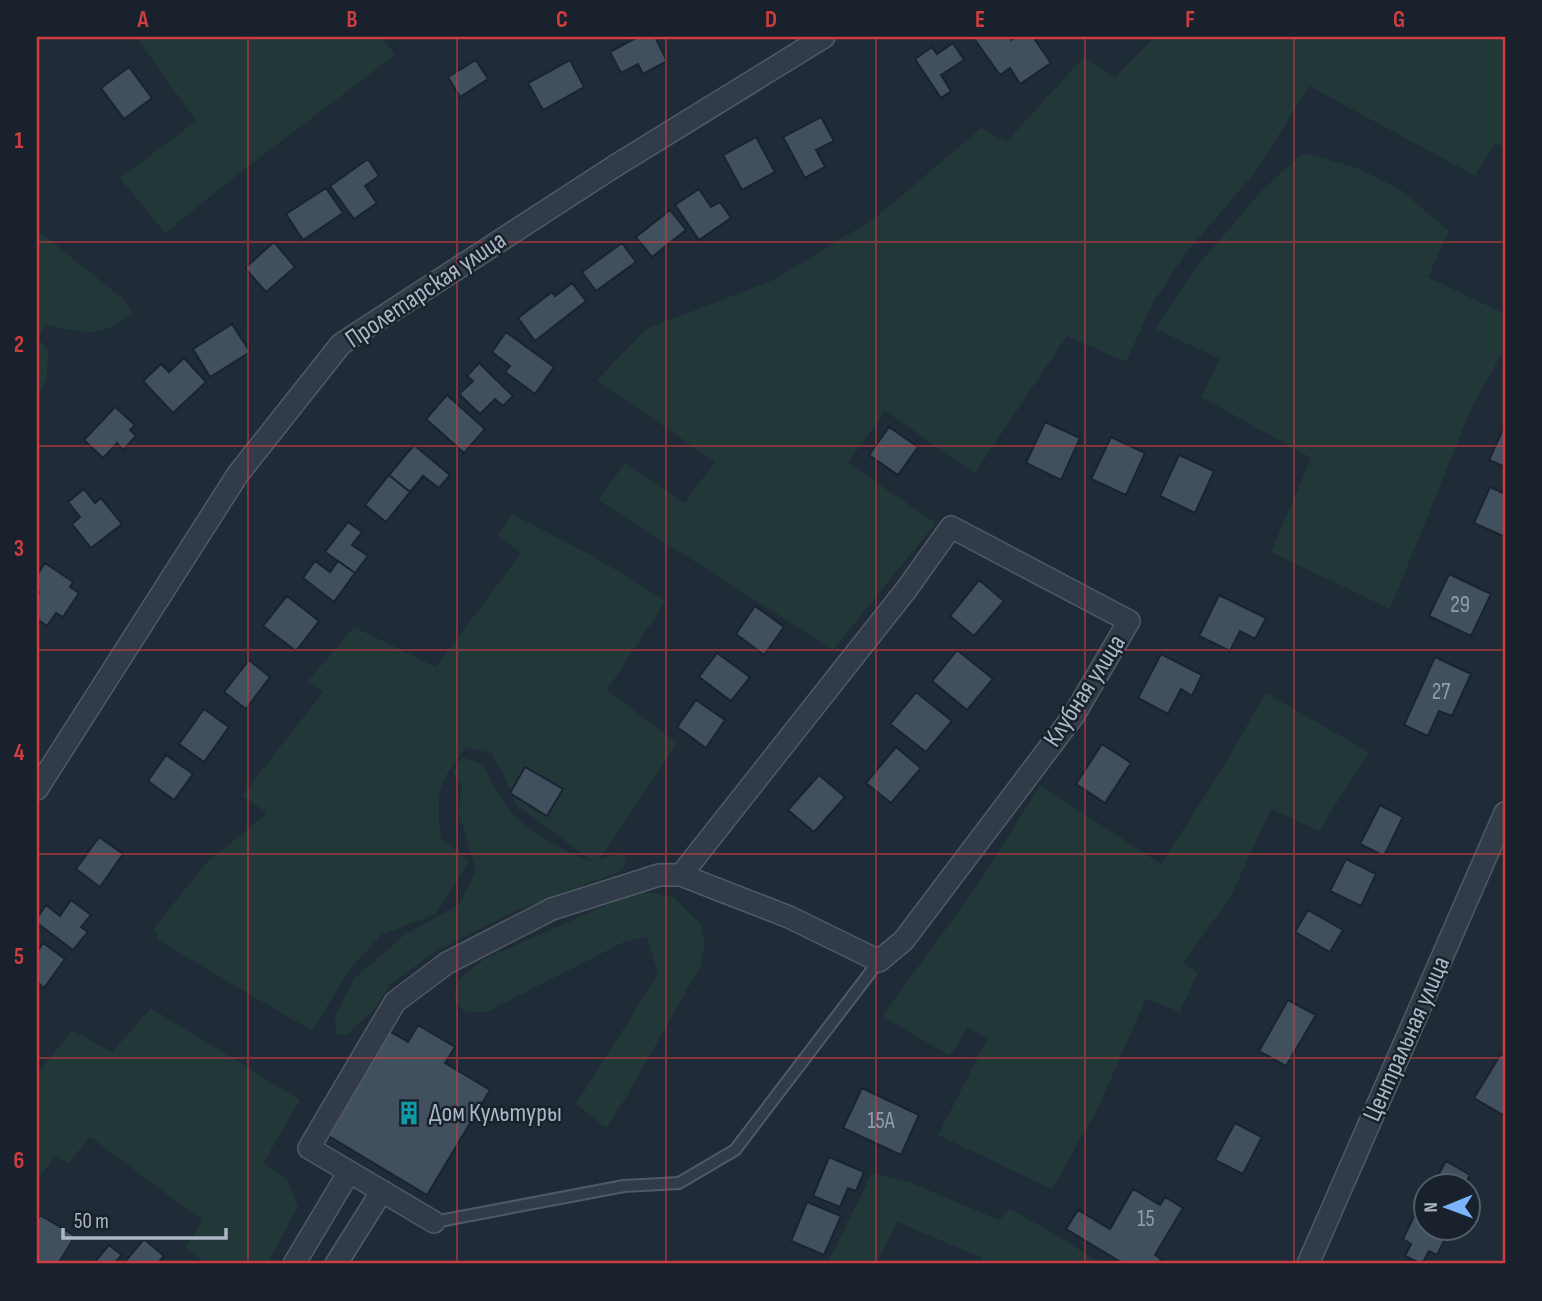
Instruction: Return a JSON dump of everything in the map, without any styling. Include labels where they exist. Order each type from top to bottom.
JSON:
[{"type":"street","name":"Пролетарская улица","points":[[37,789],[238,474],[341,345],[615,166],[824,37]]},
{"type":"street","name":"Клубная улица","points":[[681,874],[906,590],[951,527],[1129,621],[1074,715],[904,940],[878,961]]},
{"type":"street","name":"Центральная улица","points":[[1308,1264],[1505,813]]},
{"type":"street","points":[[434,1222],[309,1147],[395,1002],[447,963],[552,909],[659,875],[681,874],[789,917],[878,961]]},
{"type":"street","points":[[294,1264],[349,1172]]},
{"type":"street","points":[[336,1264],[382,1191]]},
{"type":"lane","points":[[434,1222],[624,1186],[679,1183],[735,1150],[878,961]]},
{"type":"green space","points":[[136,37],[382,37],[395,55],[165,233],[120,178],[196,121]]},
{"type":"green space","points":[[1155,37],[1505,37],[1505,149],[1495,143],[1475,176],[1309,86],[1257,170],[1186,253],[1153,303],[1126,362],[1067,336],[975,473],[885,411],[848,463],[936,523],[833,650],[598,500],[625,463],[684,503],[715,462],[597,380],[646,329],[773,280],[875,218],[981,128],[1006,142],[1084,57],[1115,77]]},
{"type":"green space","points":[[1304,153],[1355,167],[1401,190],[1449,231],[1428,277],[1505,314],[1505,348],[1472,407],[1390,609],[1271,552],[1311,458],[1201,397],[1220,359],[1155,329],[1194,270],[1264,188]]},
{"type":"green space","points":[[37,230],[121,297],[133,312],[101,331],[82,332],[46,325],[38,338],[48,351],[47,377],[37,399]]},
{"type":"green space","points":[[512,514],[593,556],[666,601],[607,690],[677,743],[598,861],[614,854],[626,856],[623,870],[518,910],[435,952],[391,984],[372,1012],[348,1034],[336,1035],[335,1015],[354,979],[404,935],[459,905],[476,870],[458,810],[462,787],[453,772],[462,757],[484,765],[501,798],[522,822],[564,849],[594,862],[516,805],[503,773],[491,753],[466,747],[444,780],[439,809],[441,838],[469,861],[436,914],[381,935],[348,972],[312,1031],[159,941],[154,928],[205,864],[267,813],[242,796],[323,692],[308,681],[354,627],[436,667],[521,553],[498,536]]},
{"type":"green space","points":[[1266,693],[1369,752],[1319,831],[1271,809],[1231,896],[1184,962],[1198,973],[1180,1012],[1146,999],[1098,1108],[1052,1189],[938,1135],[987,1039],[968,1027],[950,1056],[882,1016],[977,886],[1040,785],[1161,864],[1217,777]]},
{"type":"green space","points":[[638,891],[673,897],[700,923],[705,942],[701,965],[606,1128],[576,1104],[658,974],[647,937],[624,942],[487,1012],[466,1013],[455,1002],[456,982],[484,959]]},
{"type":"green space","points":[[151,1008],[300,1100],[264,1162],[288,1181],[298,1207],[267,1264],[208,1264],[185,1248],[202,1220],[90,1137],[68,1164],[55,1155],[37,1181],[37,1074],[72,1030],[112,1052]]},
{"type":"green space","points":[[872,1173],[912,1183],[999,1220],[1010,1209],[1102,1264],[980,1264],[983,1258],[897,1222],[876,1264],[827,1264]]},
{"type":"building","points":[[632,37],[655,37],[667,61],[643,74],[638,64],[621,73],[610,52],[634,39]]},
{"type":"building","points":[[973,37],[1009,37],[1011,40],[1016,37],[1033,37],[1051,63],[1020,84],[1010,68],[1000,75]]},
{"type":"building","points":[[953,43],[964,60],[941,75],[951,91],[941,98],[915,59],[932,47],[937,54]]},
{"type":"building","points":[[476,60],[488,79],[460,97],[448,77]]},
{"type":"building","points":[[570,60],[584,87],[543,110],[528,83]]},
{"type":"building","points":[[129,67],[152,98],[124,119],[101,88]]},
{"type":"building","points":[[821,117],[834,141],[816,150],[825,167],[805,178],[783,137]]},
{"type":"building","points":[[756,137],[775,172],[742,190],[723,155]]},
{"type":"building","points":[[368,159],[379,176],[365,186],[377,203],[354,219],[330,186]]},
{"type":"building","points":[[326,188],[343,213],[303,240],[286,214]]},
{"type":"building","points":[[699,189],[711,207],[720,202],[731,218],[699,240],[675,205]]},
{"type":"building","points":[[670,210],[686,230],[652,257],[636,237]]},
{"type":"building","points":[[274,242],[295,267],[266,292],[245,268]]},
{"type":"building","points":[[622,243],[636,262],[596,291],[582,272]]},
{"type":"building","points":[[572,283],[586,301],[535,341],[518,318],[552,292],[555,296]]},
{"type":"building","points":[[232,324],[250,352],[210,377],[193,349]]},
{"type":"building","points":[[506,332],[554,367],[535,394],[505,372],[510,366],[492,352]]},
{"type":"building","points":[[184,358],[206,382],[173,413],[143,381],[161,364],[169,372]]},
{"type":"building","points":[[479,363],[513,396],[503,406],[495,399],[480,414],[459,394],[473,381],[467,376]]},
{"type":"building","points":[[447,395],[485,429],[464,453],[426,419]]},
{"type":"building","points":[[115,407],[135,425],[130,430],[136,436],[123,450],[117,443],[103,458],[84,440]]},
{"type":"building","points":[[1045,422],[1080,438],[1061,480],[1026,463]]},
{"type":"building","points":[[889,427],[918,447],[898,475],[869,455]]},
{"type":"building","points":[[1505,428],[1505,467],[1489,460]]},
{"type":"building","points":[[1111,437],[1145,453],[1126,495],[1091,479]]},
{"type":"building","points":[[414,445],[450,475],[439,488],[423,476],[410,492],[389,475]]},
{"type":"building","points":[[1179,455],[1214,471],[1195,513],[1160,496]]},
{"type":"building","points":[[389,475],[410,492],[386,522],[365,505]]},
{"type":"building","points":[[1490,487],[1503,493],[1505,487],[1505,537],[1474,523]]},
{"type":"building","points":[[84,489],[95,503],[101,498],[122,524],[91,548],[72,524],[80,517],[68,502]]},
{"type":"building","points":[[348,522],[362,532],[352,545],[368,556],[355,573],[325,552]]},
{"type":"building","points":[[315,561],[330,572],[338,561],[355,573],[334,602],[303,578]]},
{"type":"building","points":[[45,563],[73,582],[70,587],[79,593],[63,617],[56,613],[47,626],[37,619],[37,575]]},
{"type":"building","points":[[1449,574],[1491,594],[1471,636],[1429,616]]},
{"type":"building","points":[[979,580],[1004,601],[974,636],[950,616]]},
{"type":"building","points":[[1219,595],[1266,618],[1255,639],[1240,631],[1230,651],[1199,636]]},
{"type":"building","points":[[287,596],[319,621],[296,651],[263,626]]},
{"type":"building","points":[[755,606],[784,627],[764,655],[736,634]]},
{"type":"building","points":[[957,650],[993,679],[967,710],[932,681]]},
{"type":"building","points":[[717,653],[750,677],[731,701],[699,677]]},
{"type":"building","points":[[1161,654],[1202,675],[1192,696],[1181,689],[1168,714],[1138,698]]},
{"type":"building","points":[[1435,657],[1471,674],[1452,716],[1439,711],[1428,736],[1404,725]]},
{"type":"building","points":[[249,660],[270,677],[246,709],[224,692]]},
{"type":"building","points":[[916,692],[952,721],[926,752],[890,724]]},
{"type":"building","points":[[696,700],[725,720],[706,748],[677,727]]},
{"type":"building","points":[[204,709],[229,727],[204,762],[179,744]]},
{"type":"building","points":[[1102,744],[1131,763],[1105,803],[1076,784]]},
{"type":"building","points":[[896,747],[921,768],[891,803],[866,783]]},
{"type":"building","points":[[166,755],[193,774],[174,800],[148,781]]},
{"type":"building","points":[[525,767],[563,789],[547,816],[510,793]]},
{"type":"building","points":[[819,775],[845,797],[814,832],[788,810]]},
{"type":"building","points":[[1380,805],[1403,817],[1384,856],[1360,844]]},
{"type":"building","points":[[99,837],[123,854],[100,887],[76,869]]},
{"type":"building","points":[[1346,859],[1376,874],[1361,906],[1330,891]]},
{"type":"building","points":[[71,900],[91,915],[81,927],[88,932],[73,950],[37,923],[37,918],[46,905],[60,916]]},
{"type":"building","points":[[1308,910],[1343,930],[1330,952],[1295,932]]},
{"type":"building","points":[[43,943],[65,959],[44,988],[37,982],[37,952]]},
{"type":"building","points":[[1288,1000],[1316,1015],[1286,1066],[1259,1051]]},
{"type":"building","name":"Дом Культуры","points":[[418,1025],[455,1047],[445,1063],[490,1090],[427,1195],[327,1135],[389,1031],[408,1042]]},
{"type":"building","points":[[1501,1054],[1505,1056],[1503,1115],[1474,1098]]},
{"type":"building","points":[[862,1088],[919,1115],[901,1155],[843,1128]]},
{"type":"building","points":[[1235,1123],[1262,1137],[1243,1174],[1215,1160]]},
{"type":"building","points":[[829,1157],[864,1172],[856,1191],[848,1188],[840,1207],[813,1196]]},
{"type":"building","points":[[1446,1161],[1465,1172],[1440,1172]]},
{"type":"building","points":[[1133,1189],[1160,1205],[1165,1197],[1183,1208],[1155,1255],[1161,1259],[1158,1264],[1124,1264],[1066,1229],[1078,1210],[1110,1229]]},
{"type":"building","points":[[807,1202],[841,1216],[824,1255],[791,1241]]},
{"type":"building","points":[[40,1215],[75,1236],[58,1264],[37,1264],[37,1220]]},
{"type":"building","points":[[1412,1220],[1412,1242],[1444,1242],[1437,1255],[1429,1251],[1422,1264],[1405,1256],[1411,1244],[1403,1239]]},
{"type":"building","points":[[144,1239],[164,1256],[157,1264],[123,1264]]},
{"type":"building","points":[[109,1245],[122,1255],[117,1260],[122,1264],[93,1264]]},
{"type":"place","name":"Дом Культуры","points":[[409,1113]]}]
